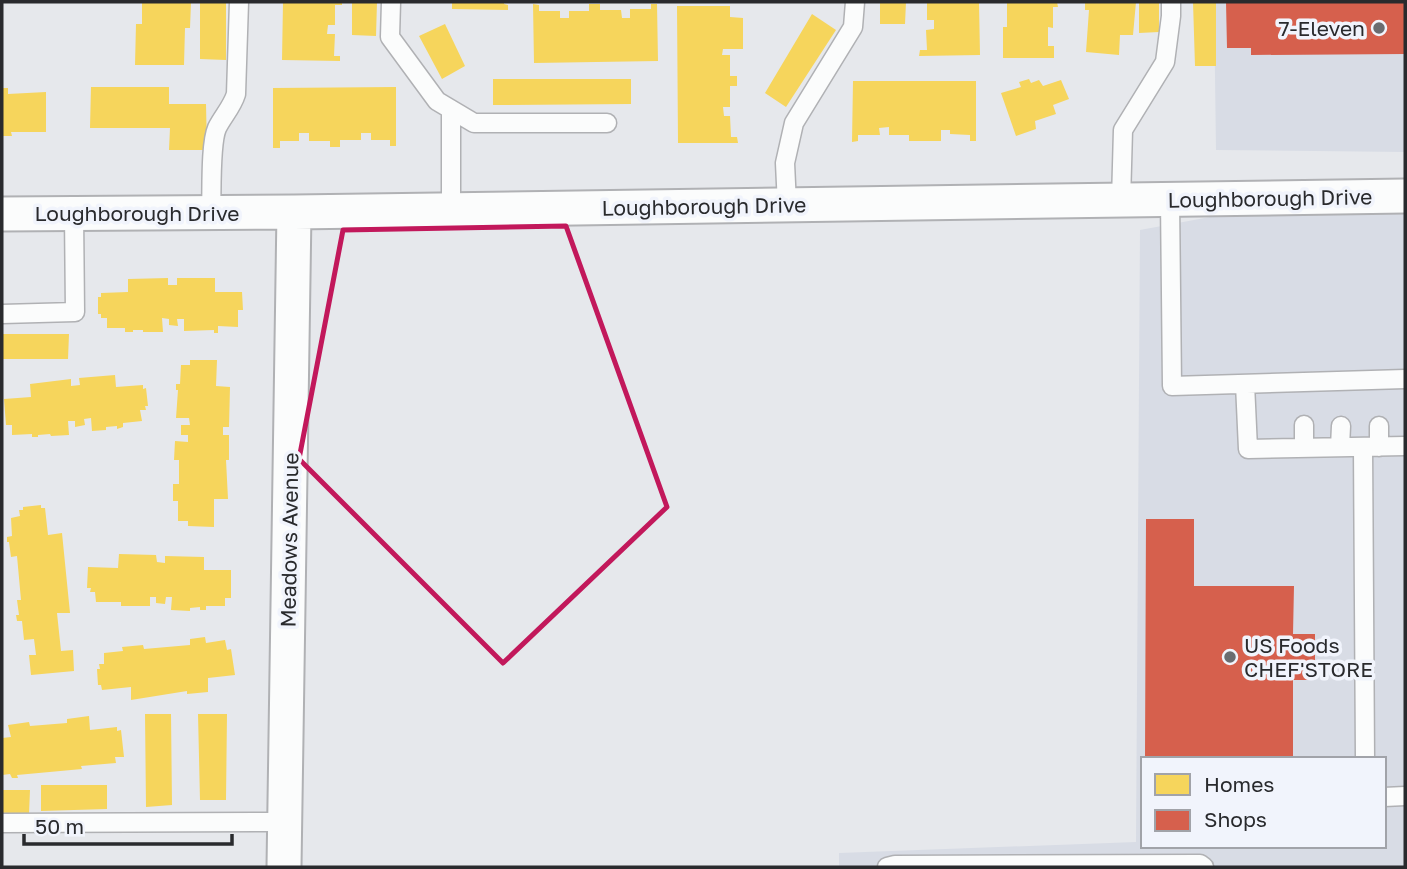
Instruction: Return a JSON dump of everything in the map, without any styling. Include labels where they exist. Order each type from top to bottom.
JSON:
[{"type":"street","name":"Loughborough Drive","points":[[2,214],[1405,196]]},
{"type":"street","name":"Meadows Avenue","points":[[284,867],[295,212]]},
{"type":"lane","points":[[211,213],[216,130],[236,94],[239,2]]},
{"type":"lane","points":[[391,2],[390,37],[437,101],[474,123],[607,123]]},
{"type":"lane","points":[[787,205],[785,163],[794,123],[853,27],[855,2]]},
{"type":"lane","points":[[1121,201],[1122,130],[1165,62],[1171,2]]},
{"type":"lane","points":[[451,110],[451,210]]},
{"type":"lane","points":[[1170,200],[1172,386],[1245,384],[1304,389],[1378,387],[1405,379]]},
{"type":"lane","points":[[2,314],[75,313],[74,214]]},
{"type":"lane","points":[[1245,384],[1248,449],[1405,446]]},
{"type":"lane","points":[[1304,425],[1304,448]]},
{"type":"lane","points":[[1340,447],[1341,426]]},
{"type":"lane","points":[[1364,757],[1371,447],[1379,426]]},
{"type":"lane","points":[[1386,797],[1405,796]]},
{"type":"lane","points":[[2,823],[285,822]]},
{"type":"lane","points":[[887,867],[1103,864],[1200,864],[1204,867]]},
{"type":"highlighted area","points":[[566,226],[667,507],[503,663],[299,459],[343,230]]},
{"type":"shaded area","points":[[1214,2],[1405,2],[1405,152],[1216,150]]},
{"type":"shaded area","points":[[1405,181],[1405,867],[839,867],[839,853],[1136,842],[1140,230]]},
{"type":"building: Homes","points":[[142,2],[191,2],[190,28],[185,28],[184,65],[135,65],[136,24],[142,24]]},
{"type":"building: Homes","points":[[200,2],[226,2],[226,60],[200,59]]},
{"type":"building: Homes","points":[[283,2],[342,2],[342,5],[335,5],[335,25],[328,25],[327,34],[335,34],[334,56],[340,56],[340,61],[282,60]]},
{"type":"building: Homes","points":[[352,2],[377,2],[376,36],[352,35]]},
{"type":"building: Homes","points":[[452,2],[504,2],[508,5],[508,10],[452,9]]},
{"type":"building: Homes","points":[[880,2],[906,2],[905,24],[880,24]]},
{"type":"building: Homes","points":[[927,2],[979,2],[980,55],[919,56],[920,50],[927,50],[926,30],[934,29],[934,20],[927,20]]},
{"type":"building: Homes","points":[[1007,2],[1057,2],[1058,7],[1053,7],[1053,28],[1048,27],[1048,46],[1054,46],[1054,58],[1003,58],[1003,27],[1007,27]]},
{"type":"building: Homes","points":[[1085,2],[1136,2],[1133,35],[1120,35],[1119,55],[1086,52],[1089,10],[1085,10]]},
{"type":"building: Homes","points":[[1139,2],[1159,2],[1159,32],[1139,33]]},
{"type":"building: Homes","points":[[1193,2],[1216,2],[1216,66],[1195,66]]},
{"type":"building: Homes","points":[[533,4],[539,5],[539,11],[560,11],[560,18],[569,18],[569,11],[589,11],[589,4],[600,4],[600,10],[621,10],[622,18],[630,18],[630,9],[651,9],[651,4],[657,4],[658,61],[534,63]]},
{"type":"building: Homes","points":[[677,6],[730,6],[730,17],[743,18],[743,49],[723,49],[722,55],[730,55],[730,76],[737,76],[737,86],[730,86],[730,107],[723,107],[724,116],[730,116],[731,137],[737,137],[738,143],[678,143]]},
{"type":"building: Homes","points":[[812,14],[836,30],[786,107],[765,93]]},
{"type":"building: Homes","points":[[445,24],[465,66],[442,79],[419,36]]},
{"type":"building: Homes","points":[[493,79],[631,79],[631,104],[493,105]]},
{"type":"building: Homes","points":[[1029,79],[1031,83],[1039,80],[1043,86],[1061,80],[1069,99],[1053,105],[1056,114],[1035,121],[1036,129],[1016,136],[1001,93],[1021,87],[1019,82]]},
{"type":"building: Homes","points":[[853,81],[976,81],[976,141],[970,141],[970,135],[950,134],[950,130],[941,130],[941,141],[909,141],[909,135],[889,135],[889,127],[879,128],[880,135],[858,135],[858,141],[852,142]]},
{"type":"building: Homes","points":[[91,87],[169,87],[169,104],[206,104],[207,150],[169,150],[170,128],[90,128]]},
{"type":"building: Homes","points":[[396,87],[396,146],[390,146],[390,140],[371,140],[371,133],[361,133],[361,140],[340,140],[340,147],[330,147],[330,141],[309,141],[309,133],[299,133],[299,141],[280,141],[280,148],[273,148],[273,88]]},
{"type":"building: Homes","points":[[2,88],[8,88],[8,94],[46,92],[46,132],[11,132],[12,136],[2,136]]},
{"type":"building: Homes","points":[[168,278],[168,285],[177,285],[177,278],[215,278],[215,292],[242,292],[243,310],[238,310],[238,327],[218,326],[218,333],[214,333],[214,330],[184,331],[184,319],[177,319],[178,326],[169,325],[169,319],[162,318],[163,332],[125,332],[125,328],[107,328],[107,318],[101,318],[101,314],[98,314],[98,297],[101,297],[101,293],[128,292],[128,279]]},
{"type":"building: Homes","points":[[2,334],[69,334],[68,359],[2,359]]},
{"type":"building: Homes","points":[[190,360],[217,360],[216,386],[230,387],[229,427],[223,427],[223,435],[229,435],[229,460],[226,460],[228,499],[214,499],[214,527],[188,526],[188,521],[178,521],[178,501],[173,501],[173,484],[179,484],[179,460],[174,460],[175,441],[188,442],[188,435],[181,435],[181,425],[190,425],[189,418],[176,418],[176,384],[180,384],[181,365],[190,365]]},
{"type":"building: Homes","points":[[115,375],[116,387],[143,385],[143,389],[146,388],[148,406],[145,406],[146,410],[140,410],[142,421],[123,423],[123,427],[117,429],[117,426],[92,431],[91,418],[84,419],[85,425],[75,427],[75,421],[68,421],[69,435],[50,434],[38,437],[32,437],[32,434],[12,435],[12,425],[6,425],[4,399],[31,397],[30,384],[71,379],[71,386],[80,385],[79,378]]},
{"type":"building: Homes","points":[[41,505],[41,508],[45,508],[48,535],[62,533],[70,613],[57,613],[61,651],[73,650],[74,671],[31,675],[29,655],[36,655],[34,639],[24,640],[22,621],[17,621],[17,600],[21,600],[17,556],[11,557],[7,537],[12,536],[11,518],[20,516],[19,510]]},
{"type":"building: Homes","points":[[119,554],[156,555],[157,562],[165,563],[165,556],[204,557],[204,570],[231,570],[231,598],[225,598],[225,606],[206,606],[206,610],[200,610],[200,607],[190,608],[190,611],[171,610],[172,597],[166,597],[165,604],[156,603],[156,597],[150,597],[150,606],[121,606],[121,602],[96,602],[95,592],[90,592],[91,588],[87,588],[88,567],[118,568]]},
{"type":"building: Homes","points":[[205,637],[206,643],[225,640],[227,650],[231,649],[235,675],[208,678],[208,692],[187,694],[187,691],[131,700],[131,687],[102,690],[101,685],[98,685],[97,669],[100,669],[99,664],[104,664],[104,653],[123,651],[122,647],[143,645],[144,649],[190,645],[190,639]]},
{"type":"building: Homes","points":[[145,714],[171,714],[172,805],[146,807]]},
{"type":"building: Homes","points":[[198,714],[227,714],[226,800],[200,800]]},
{"type":"building: Homes","points":[[89,716],[90,730],[117,727],[117,731],[121,730],[124,757],[115,757],[116,763],[17,775],[18,778],[12,778],[10,774],[2,775],[2,738],[11,737],[8,725],[29,722],[30,726],[67,723],[67,719]]},
{"type":"building: Homes","points":[[41,785],[107,785],[107,809],[41,811]]},
{"type":"building: Homes","points":[[2,790],[30,790],[29,814],[2,814]]},
{"type":"building: Shops","points":[[1226,2],[1405,2],[1405,54],[1251,55],[1251,48],[1227,48]]},
{"type":"building: Shops","name":"US Foods CHEF'STORE","points":[[1146,519],[1194,519],[1194,586],[1294,586],[1293,634],[1315,634],[1315,680],[1293,680],[1293,756],[1145,756]]},
{"type":"place","name":"7-Eleven","points":[[1379,28]]},
{"type":"place","name":"US Foods CHEF'STORE","points":[[1230,657]]}]
